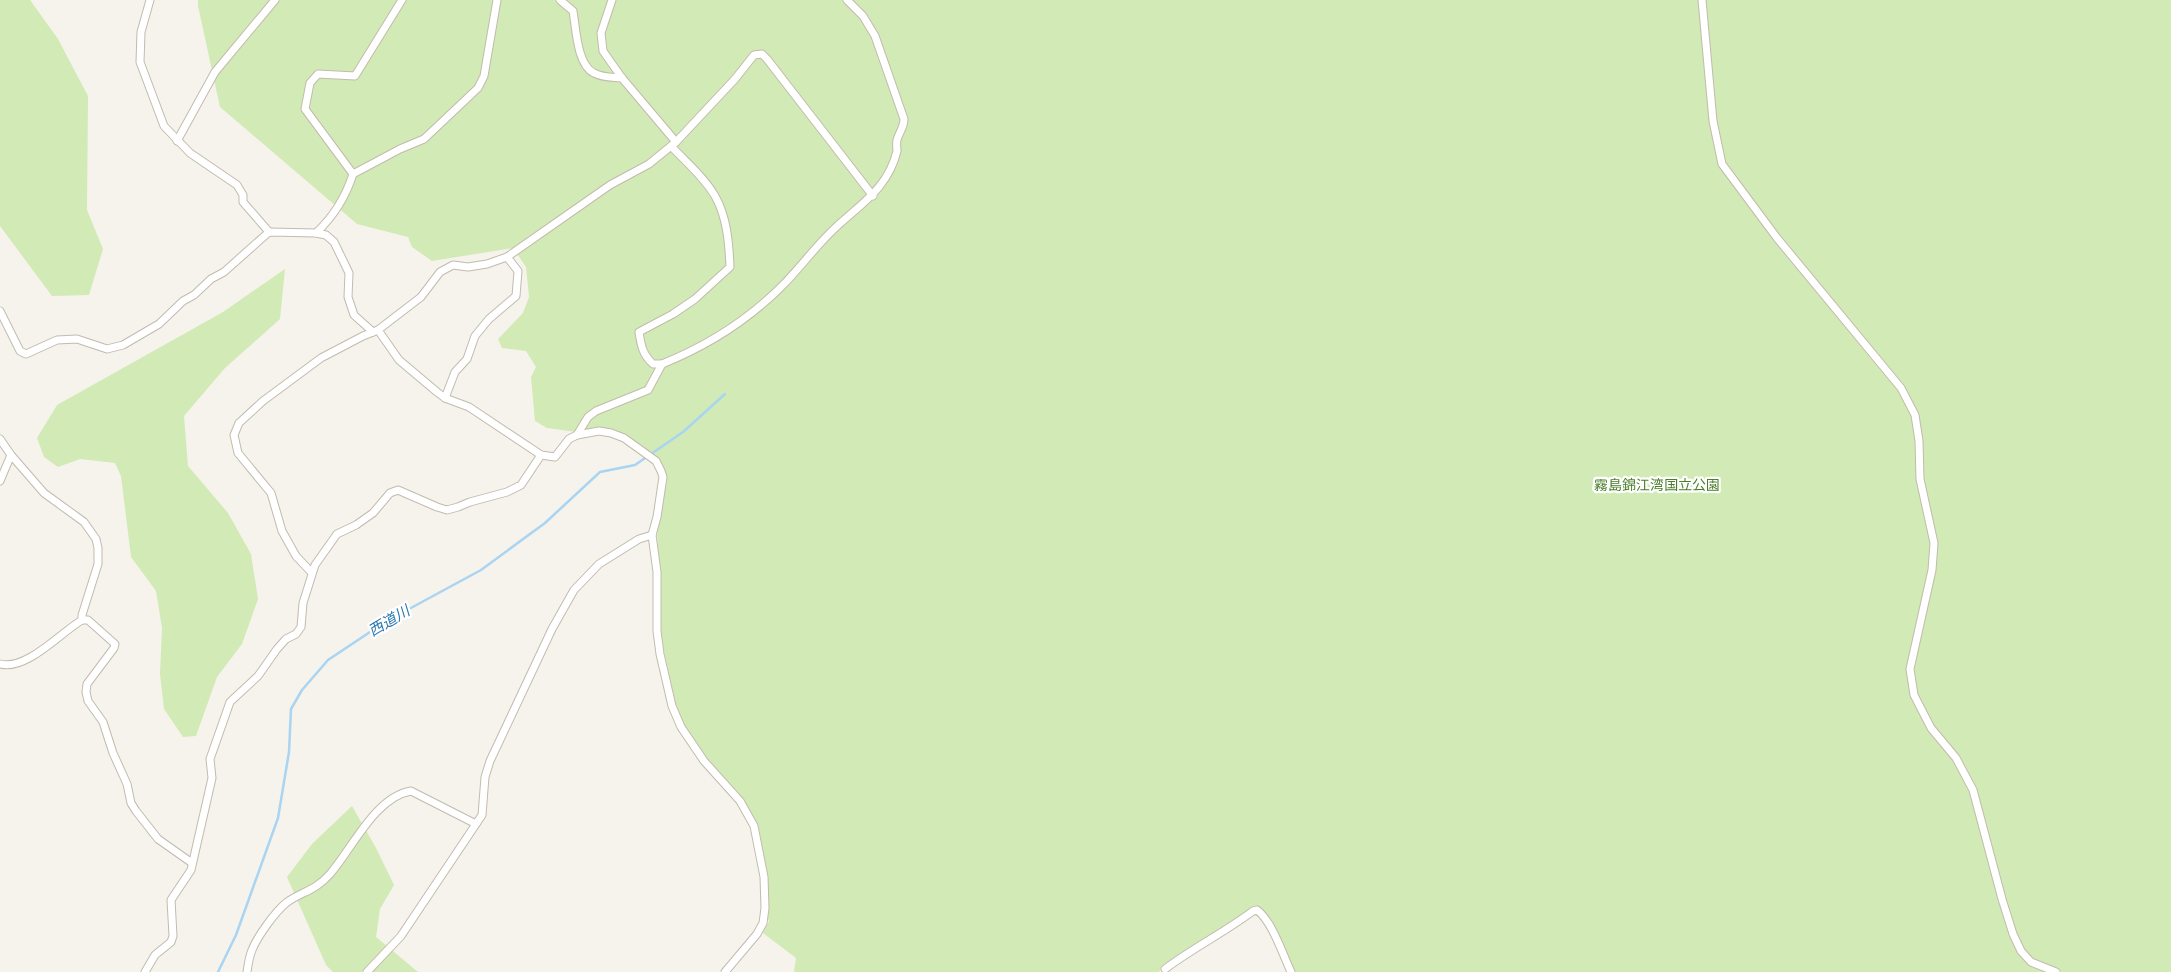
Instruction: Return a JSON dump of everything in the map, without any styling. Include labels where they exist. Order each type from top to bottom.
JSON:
[{"type":"street","points":[[150,0],[141,32],[140,62],[164,126],[177,141],[237,185],[243,194],[243,202],[269,232]]},
{"type":"street","points":[[177,141],[214,72],[275,0]]},
{"type":"street","points":[[353,174],[305,109],[310,83],[318,74],[355,76],[402,0]]},
{"type":"street","points":[[316,233],[329,221],[353,174],[400,149],[424,139],[478,88],[484,76],[497,0]]},
{"type":"street","points":[[560,0],[573,11],[578,44],[584,66],[592,73],[603,77],[622,78]]},
{"type":"street","points":[[612,0],[601,33],[604,51],[622,78],[715,195],[722,211],[729,245],[730,267],[695,299],[673,314],[639,332],[640,344],[645,356],[653,364],[662,364],[690,353],[728,331],[782,287],[834,230],[873,196],[890,171],[897,150],[896,141],[904,125],[904,119],[875,36],[863,16],[847,0]]},
{"type":"street","points":[[1702,0],[1713,121],[1722,164],[1777,238],[1817,284],[1901,388],[1915,415],[1919,441],[1920,479],[1934,543],[1932,570],[1910,669],[1914,695],[1931,728],[1956,758],[1973,790],[2002,899],[2013,934],[2021,951],[2030,962],[2056,972]]},
{"type":"street","points":[[312,573],[296,556],[282,532],[271,494],[238,453],[235,445],[236,428],[263,401],[321,358],[375,331],[421,297],[440,272],[453,265],[468,267],[487,264],[507,256],[610,185],[649,164],[674,144],[735,79],[752,57],[762,54],[773,65],[873,196]]},
{"type":"street","points":[[0,311],[20,351],[26,354],[56,340],[77,339],[107,349],[123,345],[159,324],[183,301],[224,272],[269,232],[326,235],[334,242],[349,273],[348,297],[354,315],[375,331],[399,360],[445,398],[469,407],[541,455],[555,457],[569,439],[577,435],[599,431],[624,438],[656,461],[663,478],[657,518],[652,535],[657,572],[657,631],[660,654],[672,706],[686,734],[704,761],[740,801],[754,826],[764,877],[765,908],[763,923],[757,934],[725,972]]},
{"type":"street","points":[[445,398],[455,372],[467,359],[475,336],[490,319],[516,296],[518,271],[507,256]]},
{"type":"street","points":[[577,435],[588,417],[596,411],[648,390],[662,364]]},
{"type":"street","points":[[0,439],[11,455],[44,493],[84,522],[96,539],[99,558],[82,620]]},
{"type":"street","points":[[0,481],[11,455]]},
{"type":"street","points":[[145,972],[156,955],[171,942],[173,930],[170,900],[186,881],[192,863],[212,778],[210,759],[230,702],[258,676],[286,639],[296,634],[301,627],[303,603],[315,565],[337,534],[356,525],[373,513],[390,493],[398,490],[447,510],[507,492],[521,485],[541,455]]},
{"type":"street","points":[[367,972],[401,936],[482,816],[484,777],[490,761],[552,629],[574,590],[599,564],[639,539],[652,535]]},
{"type":"street","points":[[0,664],[10,666],[27,658],[82,620],[88,620],[115,644],[114,648],[86,684],[88,701],[104,722],[114,753],[128,784],[131,803],[158,838],[192,863]]},
{"type":"street","points":[[247,972],[252,948],[276,914],[290,901],[318,886],[332,872],[370,818],[400,794],[411,791],[476,824]]},
{"type":"street","points":[[1165,971],[1190,950],[1231,927],[1253,910],[1257,910],[1265,919],[1276,939],[1291,972]]},
{"type":"green space","points":[[0,0],[30,0],[58,39],[88,96],[87,210],[103,249],[89,295],[52,296],[0,226]]},
{"type":"green space","name":"霧島錦江湾国立公園","points":[[198,0],[2171,0],[2171,972],[1294,972],[1269,921],[1251,914],[1249,910],[1164,964],[1159,972],[794,972],[796,958],[763,933],[769,921],[766,914],[767,877],[759,829],[738,792],[700,751],[678,715],[660,632],[657,525],[667,482],[661,465],[643,446],[620,433],[596,427],[576,432],[547,428],[535,421],[531,377],[536,367],[526,351],[502,348],[498,339],[523,313],[529,297],[526,267],[513,248],[432,261],[412,247],[408,237],[357,224],[220,107]]},
{"type":"green space","points":[[285,269],[280,319],[225,368],[184,416],[188,466],[228,513],[251,554],[258,599],[242,644],[217,677],[196,736],[183,737],[164,709],[160,674],[162,628],[156,591],[131,557],[121,476],[115,463],[80,459],[58,467],[44,457],[37,438],[57,405],[223,312]]},
{"type":"green space","points":[[352,806],[394,885],[380,909],[376,937],[418,972],[333,972],[326,965],[287,877],[312,844]]},
{"type":"waterway","name":"西道川","points":[[218,972],[236,935],[278,818],[289,752],[291,709],[302,690],[328,660],[385,622],[481,570],[545,523],[600,472],[635,465],[683,432],[725,394]]}]
